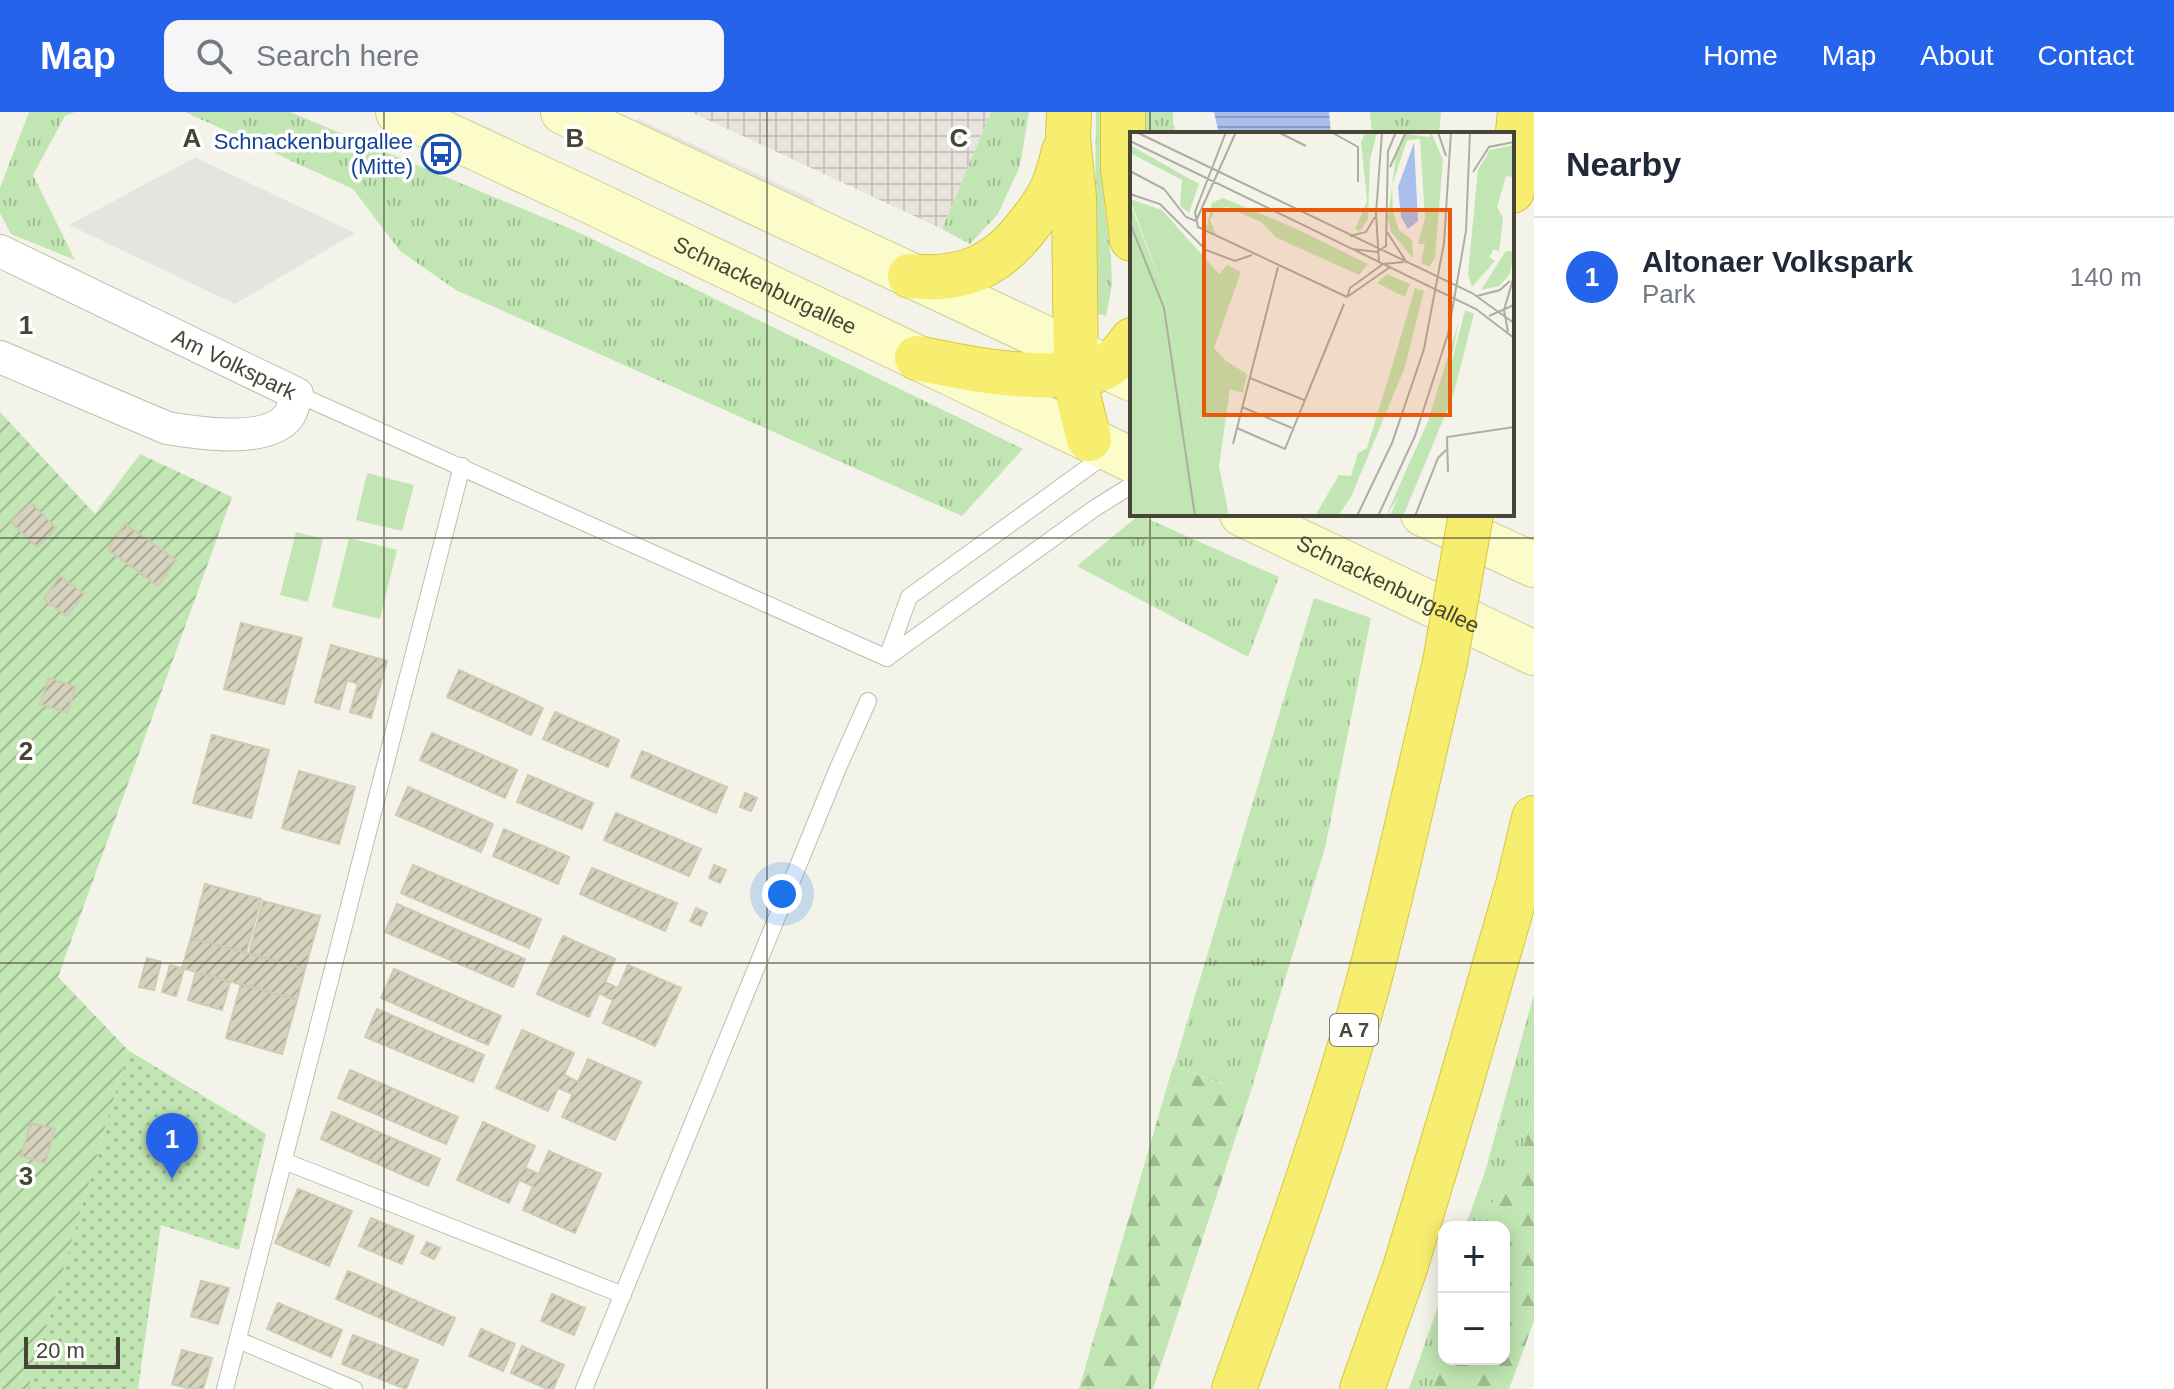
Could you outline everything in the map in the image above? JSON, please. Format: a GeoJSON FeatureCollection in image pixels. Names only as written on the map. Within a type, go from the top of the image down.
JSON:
{"type":"FeatureCollection","features":[{"type":"Feature","properties":{"kind":"highway"},"geometry":{"type":"LineString","coordinates":[[1123,112],[1123,168],[1130,219]]}},
{"type":"Feature","properties":{"kind":"highway"},"geometry":{"type":"LineString","coordinates":[[1514,171],[1520,112]]}},
{"type":"Feature","properties":{"kind":"highway"},"geometry":{"type":"LineString","coordinates":[[910,276],[955,276],[991,261],[1008,249],[1024,232],[1055,185],[1068,125]]}},
{"type":"Feature","properties":{"kind":"highway"},"geometry":{"type":"LineString","coordinates":[[1068,125],[1074,198],[1104,363],[1079,400],[1119,455]]}},
{"type":"Feature","properties":{"kind":"highway"},"geometry":{"type":"LineString","coordinates":[[917,358],[988,373],[1018,375],[1104,363]]}},
{"type":"Feature","properties":{"kind":"highway","name":"A 7"},"geometry":{"type":"LineString","coordinates":[[1234,1389],[1322,1137],[1369,980],[1445,662],[1471,516]]}},
{"type":"Feature","properties":{"kind":"highway"},"geometry":{"type":"LineString","coordinates":[[1362,1389],[1405,1268],[1457,1096],[1518,885],[1534,818]]}},
{"type":"Feature","properties":{"kind":"main road","name":"Schnackenburgallee"},"geometry":{"type":"LineString","coordinates":[[398,112],[1119,455]]}},
{"type":"Feature","properties":{"kind":"main road"},"geometry":{"type":"LineString","coordinates":[[563,112],[910,276],[1104,363]]}},
{"type":"Feature","properties":{"kind":"main road","name":"Schnackenburgallee"},"geometry":{"type":"LineString","coordinates":[[1246,516],[1534,653]]}},
{"type":"Feature","properties":{"kind":"main road"},"geometry":{"type":"LineString","coordinates":[[1427,516],[1534,565]]}},
{"type":"Feature","properties":{"kind":"street","name":"Am Volkspark"},"geometry":{"type":"LineString","coordinates":[[0,251],[297,394],[288,417],[273,428],[238,436],[191,432],[167,428],[0,357]]}},
{"type":"Feature","properties":{"kind":"lane"},"geometry":{"type":"LineString","coordinates":[[297,394],[887,658]]}},
{"type":"Feature","properties":{"kind":"lane"},"geometry":{"type":"LineString","coordinates":[[887,658],[909,597],[1119,455]]}},
{"type":"Feature","properties":{"kind":"lane"},"geometry":{"type":"LineString","coordinates":[[887,658],[1095,508],[1119,455]]}},
{"type":"Feature","properties":{"kind":"lane"},"geometry":{"type":"LineString","coordinates":[[225,1389],[462,466]]}},
{"type":"Feature","properties":{"kind":"lane"},"geometry":{"type":"LineString","coordinates":[[584,1389],[868,701]]}},
{"type":"Feature","properties":{"kind":"lane"},"geometry":{"type":"LineString","coordinates":[[284,1161],[623,1295]]}},
{"type":"Feature","properties":{"kind":"lane"},"geometry":{"type":"LineString","coordinates":[[238,1340],[354,1389]]}},
{"type":"Feature","properties":{"kind":"shaded area"},"geometry":{"type":"Polygon","coordinates":[[[691,112],[991,112],[942,229],[691,112]]]}},
{"type":"Feature","properties":{"kind":"shaded area"},"geometry":{"type":"Polygon","coordinates":[[[638,119],[814,200],[814,213],[629,126],[638,119]]]}},
{"type":"Feature","properties":{"kind":"shaded area"},"geometry":{"type":"Polygon","coordinates":[[[194,158],[355,233],[235,304],[69,225],[194,158]]]}},
{"type":"Feature","properties":{"kind":"green space"},"geometry":{"type":"Polygon","coordinates":[[[29,112],[75,112],[65,116],[33,175],[75,260],[11,234],[0,213],[0,188],[29,112]]]}},
{"type":"Feature","properties":{"kind":"green space"},"geometry":{"type":"Polygon","coordinates":[[[185,112],[290,112],[578,232],[1023,449],[962,516],[456,290],[400,251],[353,189],[185,112]]]}},
{"type":"Feature","properties":{"kind":"green space"},"geometry":{"type":"Polygon","coordinates":[[[991,112],[1029,112],[1020,166],[998,214],[970,244],[942,229],[991,112]]]}},
{"type":"Feature","properties":{"kind":"green space"},"geometry":{"type":"Polygon","coordinates":[[[1096,112],[1102,112],[1101,156],[1111,258],[1112,285],[1106,316],[1094,313],[1096,112]]]}},
{"type":"Feature","properties":{"kind":"green space"},"geometry":{"type":"Polygon","coordinates":[[[1142,112],[1173,112],[1176,132],[1142,132],[1142,112]]]}},
{"type":"Feature","properties":{"kind":"green space"},"geometry":{"type":"Polygon","coordinates":[[[1370,112],[1441,112],[1439,132],[1372,132],[1370,112]]]}},
{"type":"Feature","properties":{"kind":"green space"},"geometry":{"type":"Polygon","coordinates":[[[0,412],[95,514],[140,454],[232,497],[58,977],[128,1050],[28,1389],[0,1389],[0,412]]]}},
{"type":"Feature","properties":{"kind":"green space"},"geometry":{"type":"Polygon","coordinates":[[[367,473],[414,485],[402,531],[356,520],[367,473]]]}},
{"type":"Feature","properties":{"kind":"green space"},"geometry":{"type":"Polygon","coordinates":[[[1141,516],[1279,577],[1248,657],[1077,566],[1141,516]]]}},
{"type":"Feature","properties":{"kind":"green space"},"geometry":{"type":"Polygon","coordinates":[[[296,532],[323,539],[308,602],[280,595],[296,532]]]}},
{"type":"Feature","properties":{"kind":"green space"},"geometry":{"type":"Polygon","coordinates":[[[349,538],[397,550],[380,619],[332,607],[349,538]]]}},
{"type":"Feature","properties":{"kind":"green space"},"geometry":{"type":"Polygon","coordinates":[[[1314,598],[1371,618],[1325,848],[1250,1094],[1174,1066],[1314,598]]]}},
{"type":"Feature","properties":{"kind":"green space"},"geometry":{"type":"Polygon","coordinates":[[[1534,994],[1534,1110],[1514,1179],[1492,1203],[1486,1221],[1467,1221],[1485,1172],[1534,994]]]}},
{"type":"Feature","properties":{"kind":"green space"},"geometry":{"type":"Polygon","coordinates":[[[128,1050],[266,1134],[239,1250],[161,1225],[138,1389],[28,1389],[128,1050]]]}},
{"type":"Feature","properties":{"kind":"green space"},"geometry":{"type":"Polygon","coordinates":[[[1173,1066],[1250,1094],[1153,1389],[1079,1389],[1173,1066]]]}},
{"type":"Feature","properties":{"kind":"green space"},"geometry":{"type":"Polygon","coordinates":[[[1534,1110],[1534,1321],[1509,1389],[1433,1389],[1441,1365],[1510,1365],[1510,1221],[1486,1221],[1492,1203],[1514,1179],[1534,1110]]]}},
{"type":"Feature","properties":{"kind":"green space"},"geometry":{"type":"Polygon","coordinates":[[[1438,1306],[1438,1365],[1441,1365],[1433,1389],[1409,1389],[1438,1306]]]}},
{"type":"Feature","properties":{"kind":"water"},"geometry":{"type":"Polygon","coordinates":[[[1214,112],[1329,112],[1331,132],[1219,132],[1214,112]]]}},
{"type":"Feature","properties":{"kind":"building"},"geometry":{"type":"Polygon","coordinates":[[[31,503],[56,528],[37,547],[11,522],[31,503]]]}},
{"type":"Feature","properties":{"kind":"building"},"geometry":{"type":"Polygon","coordinates":[[[125,524],[176,560],[158,586],[108,550],[125,524]]]}},
{"type":"Feature","properties":{"kind":"building"},"geometry":{"type":"Polygon","coordinates":[[[60,576],[84,594],[67,616],[44,599],[60,576]]]}},
{"type":"Feature","properties":{"kind":"building"},"geometry":{"type":"Polygon","coordinates":[[[241,623],[302,638],[284,704],[224,689],[241,623]]]}},
{"type":"Feature","properties":{"kind":"building"},"geometry":{"type":"Polygon","coordinates":[[[331,645],[387,661],[371,718],[350,712],[358,684],[347,680],[339,709],[315,702],[331,645]]]}},
{"type":"Feature","properties":{"kind":"building"},"geometry":{"type":"Polygon","coordinates":[[[459,670],[543,708],[531,735],[447,697],[459,670]]]}},
{"type":"Feature","properties":{"kind":"building"},"geometry":{"type":"Polygon","coordinates":[[[49,678],[76,687],[67,713],[40,704],[49,678]]]}},
{"type":"Feature","properties":{"kind":"building"},"geometry":{"type":"Polygon","coordinates":[[[555,712],[619,740],[608,767],[543,739],[555,712]]]}},
{"type":"Feature","properties":{"kind":"building"},"geometry":{"type":"Polygon","coordinates":[[[432,733],[517,770],[505,798],[420,760],[432,733]]]}},
{"type":"Feature","properties":{"kind":"building"},"geometry":{"type":"Polygon","coordinates":[[[212,735],[269,750],[251,818],[193,803],[212,735]]]}},
{"type":"Feature","properties":{"kind":"building"},"geometry":{"type":"Polygon","coordinates":[[[642,751],[727,787],[716,813],[631,777],[642,751]]]}},
{"type":"Feature","properties":{"kind":"building"},"geometry":{"type":"Polygon","coordinates":[[[299,771],[355,787],[339,844],[282,828],[299,771]]]}},
{"type":"Feature","properties":{"kind":"building"},"geometry":{"type":"Polygon","coordinates":[[[528,775],[593,803],[582,829],[517,802],[528,775]]]}},
{"type":"Feature","properties":{"kind":"building"},"geometry":{"type":"Polygon","coordinates":[[[408,787],[493,824],[481,852],[396,815],[408,787]]]}},
{"type":"Feature","properties":{"kind":"building"},"geometry":{"type":"Polygon","coordinates":[[[745,793],[757,798],[751,811],[740,807],[745,793]]]}},
{"type":"Feature","properties":{"kind":"building"},"geometry":{"type":"Polygon","coordinates":[[[616,813],[701,849],[689,876],[604,840],[616,813]]]}},
{"type":"Feature","properties":{"kind":"building"},"geometry":{"type":"Polygon","coordinates":[[[504,829],[569,857],[558,884],[493,856],[504,829]]]}},
{"type":"Feature","properties":{"kind":"building"},"geometry":{"type":"Polygon","coordinates":[[[413,865],[541,919],[529,948],[401,893],[413,865]]]}},
{"type":"Feature","properties":{"kind":"building"},"geometry":{"type":"Polygon","coordinates":[[[714,865],[726,870],[720,883],[709,878],[714,865]]]}},
{"type":"Feature","properties":{"kind":"building"},"geometry":{"type":"Polygon","coordinates":[[[592,868],[677,903],[665,931],[580,894],[592,868]]]}},
{"type":"Feature","properties":{"kind":"building"},"geometry":{"type":"Polygon","coordinates":[[[205,884],[261,899],[246,953],[191,938],[205,884]]]}},
{"type":"Feature","properties":{"kind":"building"},"geometry":{"type":"Polygon","coordinates":[[[263,901],[320,916],[305,969],[249,954],[263,901]]]}},
{"type":"Feature","properties":{"kind":"building"},"geometry":{"type":"Polygon","coordinates":[[[397,904],[525,959],[513,987],[385,932],[397,904]]]}},
{"type":"Feature","properties":{"kind":"building"},"geometry":{"type":"Polygon","coordinates":[[[696,908],[707,913],[701,926],[690,921],[696,908]]]}},
{"type":"Feature","properties":{"kind":"building"},"geometry":{"type":"Polygon","coordinates":[[[563,936],[615,959],[605,982],[618,988],[628,965],[681,988],[655,1046],[603,1023],[613,1000],[599,993],[589,1017],[537,994],[563,936]]]}},
{"type":"Feature","properties":{"kind":"building"},"geometry":{"type":"Polygon","coordinates":[[[191,938],[305,969],[297,1000],[182,968],[191,938]]]}},
{"type":"Feature","properties":{"kind":"building"},"geometry":{"type":"Polygon","coordinates":[[[147,958],[161,962],[154,990],[139,987],[147,958]]]}},
{"type":"Feature","properties":{"kind":"building"},"geometry":{"type":"Polygon","coordinates":[[[170,965],[184,969],[176,996],[162,992],[170,965]]]}},
{"type":"Feature","properties":{"kind":"building"},"geometry":{"type":"Polygon","coordinates":[[[394,969],[501,1016],[488,1045],[381,998],[394,969]]]}},
{"type":"Feature","properties":{"kind":"building"},"geometry":{"type":"Polygon","coordinates":[[[196,972],[230,982],[222,1010],[188,1000],[196,972]]]}},
{"type":"Feature","properties":{"kind":"building"},"geometry":{"type":"Polygon","coordinates":[[[241,984],[297,1000],[282,1054],[226,1038],[241,984]]]}},
{"type":"Feature","properties":{"kind":"building"},"geometry":{"type":"Polygon","coordinates":[[[377,1009],[484,1055],[473,1082],[365,1037],[377,1009]]]}},
{"type":"Feature","properties":{"kind":"building"},"geometry":{"type":"Polygon","coordinates":[[[522,1030],[574,1053],[564,1075],[578,1082],[588,1059],[641,1082],[615,1140],[562,1117],[573,1094],[558,1088],[548,1111],[496,1088],[522,1030]]]}},
{"type":"Feature","properties":{"kind":"building"},"geometry":{"type":"Polygon","coordinates":[[[350,1070],[458,1117],[446,1144],[338,1098],[350,1070]]]}},
{"type":"Feature","properties":{"kind":"building"},"geometry":{"type":"Polygon","coordinates":[[[332,1112],[440,1159],[428,1186],[321,1139],[332,1112]]]}},
{"type":"Feature","properties":{"kind":"building"},"geometry":{"type":"Polygon","coordinates":[[[483,1122],[535,1146],[525,1168],[539,1174],[549,1151],[601,1174],[575,1233],[523,1210],[533,1186],[519,1180],[509,1203],[457,1180],[483,1122]]]}},
{"type":"Feature","properties":{"kind":"building"},"geometry":{"type":"Polygon","coordinates":[[[31,1123],[55,1129],[45,1163],[21,1156],[31,1123]]]}},
{"type":"Feature","properties":{"kind":"building"},"geometry":{"type":"Polygon","coordinates":[[[298,1189],[352,1211],[329,1266],[275,1243],[298,1189]]]}},
{"type":"Feature","properties":{"kind":"building"},"geometry":{"type":"Polygon","coordinates":[[[371,1218],[414,1236],[402,1264],[359,1246],[371,1218]]]}},
{"type":"Feature","properties":{"kind":"building"},"geometry":{"type":"Polygon","coordinates":[[[427,1242],[440,1248],[434,1259],[421,1253],[427,1242]]]}},
{"type":"Feature","properties":{"kind":"building"},"geometry":{"type":"Polygon","coordinates":[[[348,1271],[455,1318],[443,1345],[336,1299],[348,1271]]]}},
{"type":"Feature","properties":{"kind":"building"},"geometry":{"type":"Polygon","coordinates":[[[201,1281],[229,1288],[218,1324],[191,1316],[201,1281]]]}},
{"type":"Feature","properties":{"kind":"building"},"geometry":{"type":"Polygon","coordinates":[[[552,1294],[585,1308],[574,1335],[541,1321],[552,1294]]]}},
{"type":"Feature","properties":{"kind":"building"},"geometry":{"type":"Polygon","coordinates":[[[278,1303],[342,1330],[331,1357],[267,1329],[278,1303]]]}},
{"type":"Feature","properties":{"kind":"building"},"geometry":{"type":"Polygon","coordinates":[[[481,1329],[515,1344],[503,1371],[469,1356],[481,1329]]]}},
{"type":"Feature","properties":{"kind":"building"},"geometry":{"type":"Polygon","coordinates":[[[353,1335],[418,1360],[406,1389],[342,1364],[353,1335]]]}},
{"type":"Feature","properties":{"kind":"building"},"geometry":{"type":"Polygon","coordinates":[[[522,1346],[564,1365],[553,1389],[511,1373],[522,1346]]]}},
{"type":"Feature","properties":{"kind":"building"},"geometry":{"type":"Polygon","coordinates":[[[182,1350],[212,1358],[203,1389],[172,1384],[182,1350]]]}},
{"type":"Feature","properties":{"kind":"place","name":"Schnackenburgallee (Mitte)"},"geometry":{"type":"Point","coordinates":[441,154]}},
{"type":"Feature","properties":{"kind":"place","name":"Altonaer Volkspark"},"geometry":{"type":"Point","coordinates":[172,1179]}}]}
